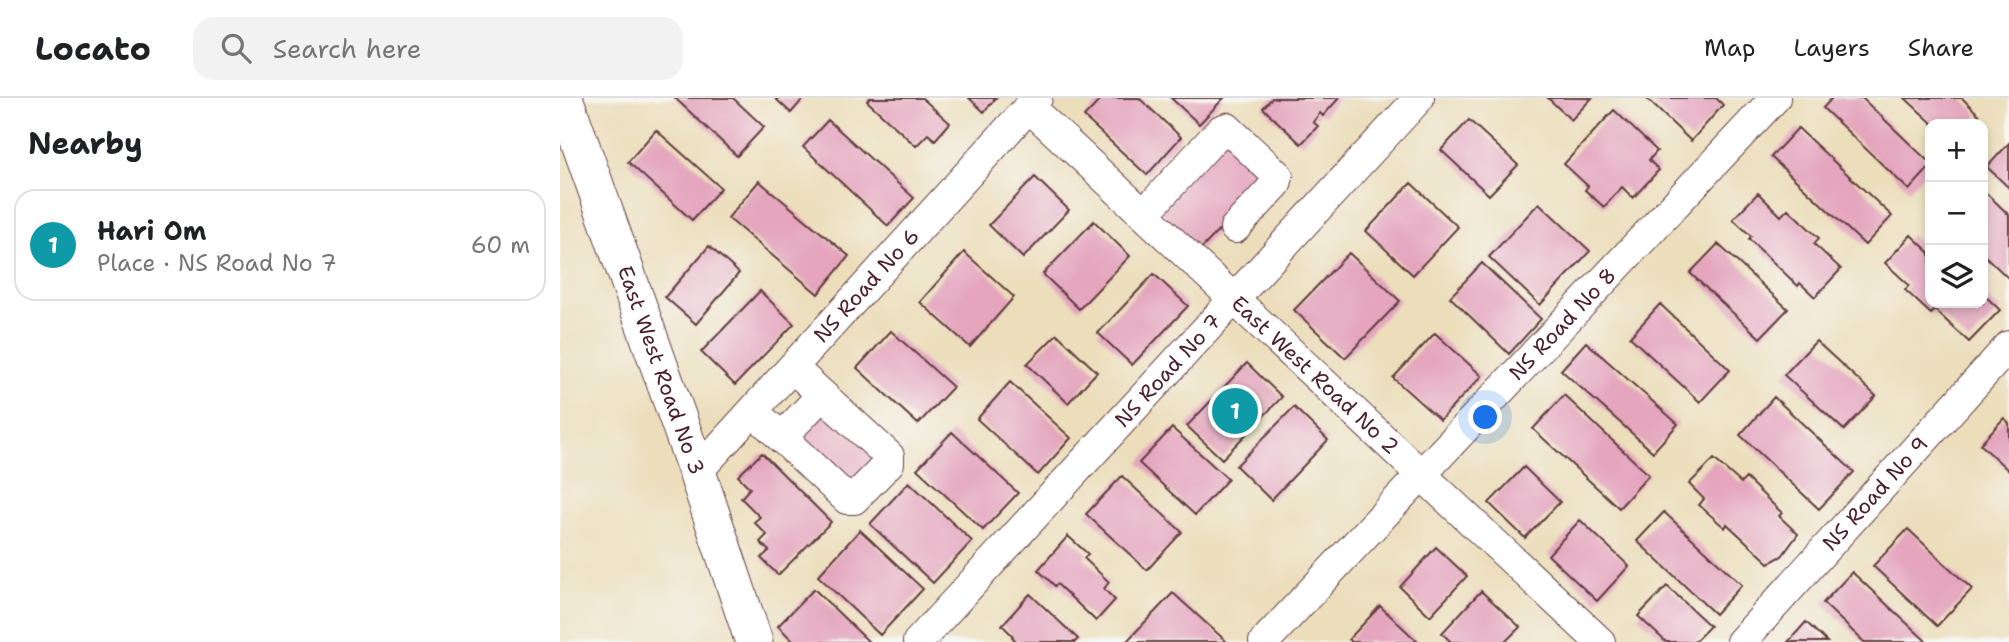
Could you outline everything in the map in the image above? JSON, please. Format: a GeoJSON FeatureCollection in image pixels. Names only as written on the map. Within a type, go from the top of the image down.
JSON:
{"type":"FeatureCollection","features":[{"type":"Feature","properties":{"kind":"street","name":"NS Road No 7"},"geometry":{"type":"LineString","coordinates":[[918,642],[1419,98]]}},
{"type":"Feature","properties":{"kind":"street","name":"NS Road No 8"},"geometry":{"type":"LineString","coordinates":[[1264,642],[1775,98]]}},
{"type":"Feature","properties":{"kind":"street","name":"East West Road No 2"},"geometry":{"type":"LineString","coordinates":[[1033,102],[1144,214],[1600,642]]}},
{"type":"Feature","properties":{"kind":"street","name":"NS Road No 6"},"geometry":{"type":"LineString","coordinates":[[697,472],[1033,102]]}},
{"type":"Feature","properties":{"kind":"street","name":"East West Road No 3"},"geometry":{"type":"LineString","coordinates":[[572,111],[754,642]]}},
{"type":"Feature","properties":{"kind":"street"},"geometry":{"type":"LineString","coordinates":[[1144,214],[1224,128],[1230,130],[1278,176],[1276,184],[1240,222],[1279,249]]}},
{"type":"Feature","properties":{"kind":"street","name":"NS Road No 9"},"geometry":{"type":"LineString","coordinates":[[1741,642],[2009,345]]}},
{"type":"Feature","properties":{"kind":"street"},"geometry":{"type":"LineString","coordinates":[[752,411],[851,501],[889,463],[889,456],[793,368]]}},
{"type":"Feature","properties":{"kind":"street"},"geometry":{"type":"LineString","coordinates":[[781,438],[822,395]]}},
{"type":"Feature","properties":{"kind":"building"},"geometry":{"type":"Polygon","coordinates":[[[675,98],[733,98],[764,127],[737,156],[675,98]]]}},
{"type":"Feature","properties":{"kind":"building"},"geometry":{"type":"Polygon","coordinates":[[[775,98],[804,98],[791,113],[775,98]]]}},
{"type":"Feature","properties":{"kind":"building"},"geometry":{"type":"Polygon","coordinates":[[[870,98],[922,98],[950,123],[935,140],[928,134],[916,146],[867,101],[870,98]]]}},
{"type":"Feature","properties":{"kind":"building"},"geometry":{"type":"Polygon","coordinates":[[[969,98],[996,98],[984,112],[969,98]]]}},
{"type":"Feature","properties":{"kind":"building"},"geometry":{"type":"Polygon","coordinates":[[[1102,98],[1139,98],[1181,137],[1147,175],[1084,117],[1102,98]]]}},
{"type":"Feature","properties":{"kind":"building"},"geometry":{"type":"Polygon","coordinates":[[[1171,98],[1224,98],[1199,124],[1171,98]]]}},
{"type":"Feature","properties":{"kind":"building"},"geometry":{"type":"Polygon","coordinates":[[[1272,98],[1339,98],[1323,116],[1320,113],[1313,122],[1318,126],[1301,144],[1263,108],[1272,98]]]}},
{"type":"Feature","properties":{"kind":"building"},"geometry":{"type":"Polygon","coordinates":[[[1548,98],[1592,98],[1571,120],[1548,98]]]}},
{"type":"Feature","properties":{"kind":"building"},"geometry":{"type":"Polygon","coordinates":[[[1646,98],[1716,98],[1723,105],[1691,141],[1646,98]]]}},
{"type":"Feature","properties":{"kind":"building"},"geometry":{"type":"Polygon","coordinates":[[[1832,98],[1862,98],[1925,158],[1925,172],[1909,190],[1823,108],[1832,98]]]}},
{"type":"Feature","properties":{"kind":"building"},"geometry":{"type":"Polygon","coordinates":[[[1905,98],[1962,98],[1979,115],[1975,119],[1928,119],[1905,98]]]}},
{"type":"Feature","properties":{"kind":"building"},"geometry":{"type":"Polygon","coordinates":[[[1614,110],[1657,151],[1649,160],[1659,170],[1633,198],[1622,187],[1604,207],[1585,190],[1588,186],[1564,164],[1614,110]]]}},
{"type":"Feature","properties":{"kind":"building"},"geometry":{"type":"Polygon","coordinates":[[[828,120],[914,198],[888,226],[803,147],[828,120]]]}},
{"type":"Feature","properties":{"kind":"building"},"geometry":{"type":"Polygon","coordinates":[[[1469,120],[1518,165],[1489,195],[1441,150],[1469,120]]]}},
{"type":"Feature","properties":{"kind":"building"},"geometry":{"type":"Polygon","coordinates":[[[1798,128],[1892,216],[1865,245],[1771,157],[1798,128]]]}},
{"type":"Feature","properties":{"kind":"building"},"geometry":{"type":"Polygon","coordinates":[[[656,130],[721,188],[692,220],[628,162],[656,130]]]}},
{"type":"Feature","properties":{"kind":"building"},"geometry":{"type":"Polygon","coordinates":[[[1225,136],[1269,178],[1201,249],[1156,207],[1225,136]]]}},
{"type":"Feature","properties":{"kind":"building"},"geometry":{"type":"Polygon","coordinates":[[[2009,143],[2009,188],[1988,166],[2009,143]]]}},
{"type":"Feature","properties":{"kind":"building"},"geometry":{"type":"Polygon","coordinates":[[[1035,177],[1069,210],[1023,258],[989,225],[1035,177]]]}},
{"type":"Feature","properties":{"kind":"building"},"geometry":{"type":"Polygon","coordinates":[[[759,181],[849,256],[818,294],[728,218],[759,181]]]}},
{"type":"Feature","properties":{"kind":"building"},"geometry":{"type":"Polygon","coordinates":[[[1411,183],[1458,227],[1413,275],[1366,231],[1411,183]]]}},
{"type":"Feature","properties":{"kind":"building"},"geometry":{"type":"Polygon","coordinates":[[[1758,193],[1781,216],[1788,209],[1819,238],[1814,244],[1841,269],[1815,297],[1800,283],[1798,286],[1749,239],[1751,236],[1733,219],[1758,193]]]}},
{"type":"Feature","properties":{"kind":"building"},"geometry":{"type":"Polygon","coordinates":[[[1988,195],[2009,215],[2009,279],[1988,259],[1988,195]]]}},
{"type":"Feature","properties":{"kind":"building"},"geometry":{"type":"Polygon","coordinates":[[[1539,203],[1590,251],[1540,305],[1489,257],[1539,203]]]}},
{"type":"Feature","properties":{"kind":"building"},"geometry":{"type":"Polygon","coordinates":[[[1094,221],[1130,256],[1079,309],[1043,274],[1094,221]]]}},
{"type":"Feature","properties":{"kind":"building"},"geometry":{"type":"Polygon","coordinates":[[[1911,235],[1925,248],[1925,308],[1988,308],[1988,299],[2000,310],[1969,342],[1935,310],[1931,314],[1905,290],[1909,285],[1885,263],[1911,235]]]}},
{"type":"Feature","properties":{"kind":"building"},"geometry":{"type":"Polygon","coordinates":[[[1718,244],[1788,309],[1760,338],[1690,273],[1718,244]]]}},
{"type":"Feature","properties":{"kind":"building"},"geometry":{"type":"Polygon","coordinates":[[[709,246],[739,273],[696,324],[665,297],[709,246]]]}},
{"type":"Feature","properties":{"kind":"building"},"geometry":{"type":"Polygon","coordinates":[[[964,252],[1014,297],[970,347],[920,302],[964,252]]]}},
{"type":"Feature","properties":{"kind":"building"},"geometry":{"type":"Polygon","coordinates":[[[1349,253],[1400,301],[1345,358],[1294,310],[1349,253]]]}},
{"type":"Feature","properties":{"kind":"building"},"geometry":{"type":"Polygon","coordinates":[[[1482,263],[1541,319],[1509,354],[1450,297],[1482,263]]]}},
{"type":"Feature","properties":{"kind":"building"},"geometry":{"type":"Polygon","coordinates":[[[1154,274],[1188,306],[1132,365],[1098,333],[1154,274]]]}},
{"type":"Feature","properties":{"kind":"building"},"geometry":{"type":"Polygon","coordinates":[[[760,291],[794,324],[735,385],[701,352],[760,291]]]}},
{"type":"Feature","properties":{"kind":"building"},"geometry":{"type":"Polygon","coordinates":[[[1660,304],[1730,370],[1700,402],[1630,337],[1660,304]]]}},
{"type":"Feature","properties":{"kind":"building"},"geometry":{"type":"Polygon","coordinates":[[[891,331],[953,387],[918,424],[857,368],[891,331]]]}},
{"type":"Feature","properties":{"kind":"building"},"geometry":{"type":"Polygon","coordinates":[[[1435,333],[1482,376],[1440,420],[1393,378],[1435,333]]]}},
{"type":"Feature","properties":{"kind":"building"},"geometry":{"type":"Polygon","coordinates":[[[1057,334],[1097,372],[1068,403],[1027,364],[1057,334]]]}},
{"type":"Feature","properties":{"kind":"building"},"geometry":{"type":"Polygon","coordinates":[[[1816,341],[1876,396],[1844,430],[1784,375],[1816,341]]]}},
{"type":"Feature","properties":{"kind":"building"},"geometry":{"type":"Polygon","coordinates":[[[1586,342],[1678,424],[1653,452],[1561,370],[1586,342]]]}},
{"type":"Feature","properties":{"kind":"building"},"geometry":{"type":"Polygon","coordinates":[[[1247,363],[1282,397],[1222,459],[1187,426],[1247,363]]]}},
{"type":"Feature","properties":{"kind":"building"},"geometry":{"type":"Polygon","coordinates":[[[1010,382],[1071,438],[1038,475],[977,419],[1010,382]]]}},
{"type":"Feature","properties":{"kind":"building"},"geometry":{"type":"Polygon","coordinates":[[[1564,395],[1649,475],[1619,508],[1533,429],[1564,395]]]}},
{"type":"Feature","properties":{"kind":"building"},"geometry":{"type":"Polygon","coordinates":[[[1774,397],[1854,472],[1819,509],[1740,435],[1774,397]]]}},
{"type":"Feature","properties":{"kind":"building"},"geometry":{"type":"Polygon","coordinates":[[[826,402],[886,457],[851,493],[791,438],[826,402]]]}},
{"type":"Feature","properties":{"kind":"building"},"geometry":{"type":"Polygon","coordinates":[[[1294,407],[1328,440],[1271,500],[1236,466],[1294,407]]]}},
{"type":"Feature","properties":{"kind":"building"},"geometry":{"type":"Polygon","coordinates":[[[2004,418],[2009,423],[2009,471],[1980,444],[2004,418]]]}},
{"type":"Feature","properties":{"kind":"building"},"geometry":{"type":"Polygon","coordinates":[[[1172,428],[1228,479],[1195,515],[1139,463],[1172,428]]]}},
{"type":"Feature","properties":{"kind":"building"},"geometry":{"type":"Polygon","coordinates":[[[952,432],[1018,493],[983,530],[917,469],[952,432]]]}},
{"type":"Feature","properties":{"kind":"building"},"geometry":{"type":"Polygon","coordinates":[[[762,453],[831,522],[778,575],[761,558],[769,551],[760,542],[767,535],[754,522],[760,517],[741,498],[750,488],[738,476],[762,453]]]}},
{"type":"Feature","properties":{"kind":"building"},"geometry":{"type":"Polygon","coordinates":[[[1714,459],[1741,483],[1746,478],[1782,513],[1779,516],[1798,534],[1782,556],[1769,563],[1727,524],[1725,528],[1699,505],[1704,499],[1689,484],[1714,459]]]}},
{"type":"Feature","properties":{"kind":"building"},"geometry":{"type":"Polygon","coordinates":[[[1524,467],[1560,502],[1525,538],[1489,503],[1524,467]]]}},
{"type":"Feature","properties":{"kind":"building"},"geometry":{"type":"Polygon","coordinates":[[[1122,476],[1182,532],[1147,570],[1086,514],[1122,476]]]}},
{"type":"Feature","properties":{"kind":"building"},"geometry":{"type":"Polygon","coordinates":[[[909,482],[972,541],[933,583],[870,524],[909,482]]]}},
{"type":"Feature","properties":{"kind":"building"},"geometry":{"type":"Polygon","coordinates":[[[1664,512],[1742,585],[1715,614],[1637,541],[1664,512]]]}},
{"type":"Feature","properties":{"kind":"building"},"geometry":{"type":"Polygon","coordinates":[[[1580,520],[1629,566],[1597,601],[1548,555],[1580,520]]]}},
{"type":"Feature","properties":{"kind":"building"},"geometry":{"type":"Polygon","coordinates":[[[1908,529],[1972,589],[1937,626],[1873,566],[1908,529]]]}},
{"type":"Feature","properties":{"kind":"building"},"geometry":{"type":"Polygon","coordinates":[[[860,530],[923,589],[880,635],[818,576],[860,530]]]}},
{"type":"Feature","properties":{"kind":"building"},"geometry":{"type":"Polygon","coordinates":[[[1068,536],[1088,554],[1084,558],[1109,582],[1104,589],[1115,600],[1096,621],[1038,570],[1068,536]]]}},
{"type":"Feature","properties":{"kind":"building"},"geometry":{"type":"Polygon","coordinates":[[[1436,547],[1467,576],[1430,616],[1400,587],[1436,547]]]}},
{"type":"Feature","properties":{"kind":"building"},"geometry":{"type":"Polygon","coordinates":[[[1852,572],[1927,642],[1864,642],[1823,603],[1852,572]]]}},
{"type":"Feature","properties":{"kind":"building"},"geometry":{"type":"Polygon","coordinates":[[[1667,586],[1710,626],[1694,642],[1666,642],[1638,616],[1667,586]]]}},
{"type":"Feature","properties":{"kind":"building"},"geometry":{"type":"Polygon","coordinates":[[[814,589],[869,642],[794,642],[778,626],[814,589]]]}},
{"type":"Feature","properties":{"kind":"building"},"geometry":{"type":"Polygon","coordinates":[[[1481,591],[1520,627],[1505,642],[1451,642],[1442,633],[1481,591]]]}},
{"type":"Feature","properties":{"kind":"building"},"geometry":{"type":"Polygon","coordinates":[[[1173,593],[1227,642],[1126,642],[1173,593]]]}},
{"type":"Feature","properties":{"kind":"building"},"geometry":{"type":"Polygon","coordinates":[[[1030,594],[1078,639],[1075,642],[1017,642],[1012,637],[1002,625],[1030,594]]]}},
{"type":"Feature","properties":{"kind":"building"},"geometry":{"type":"Polygon","coordinates":[[[1380,606],[1418,642],[1352,642],[1349,639],[1380,606]]]}},
{"type":"Feature","properties":{"kind":"building"},"geometry":{"type":"Polygon","coordinates":[[[1806,622],[1827,642],[1788,642],[1806,622]]]}},
{"type":"Feature","properties":{"kind":"place","name":"Hari Om"},"geometry":{"type":"Point","coordinates":[1235,411]}}]}
